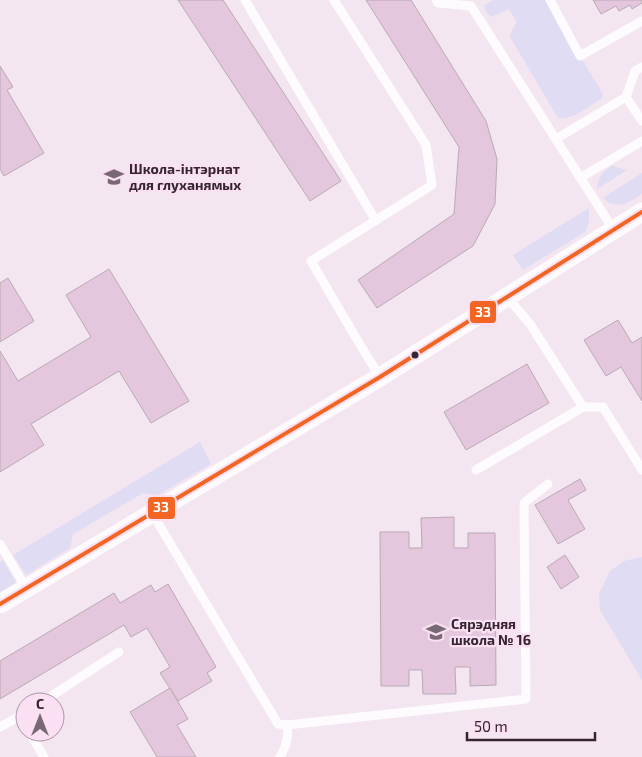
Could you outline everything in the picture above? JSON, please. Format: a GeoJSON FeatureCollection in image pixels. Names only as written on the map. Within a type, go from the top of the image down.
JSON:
{"type":"FeatureCollection","features":[{"type":"Feature","properties":{"kind":"street"},"geometry":{"type":"LineString","coordinates":[[0,604],[380,377],[642,212]]}},
{"type":"Feature","properties":{"kind":"lane"},"geometry":{"type":"LineString","coordinates":[[245,0],[376,221]]}},
{"type":"Feature","properties":{"kind":"lane"},"geometry":{"type":"LineString","coordinates":[[334,0],[426,145],[432,185],[311,261],[380,377]]}},
{"type":"Feature","properties":{"kind":"lane"},"geometry":{"type":"LineString","coordinates":[[436,0],[438,3],[471,6],[613,229]]}},
{"type":"Feature","properties":{"kind":"lane"},"geometry":{"type":"LineString","coordinates":[[550,0],[580,56],[642,21]]}},
{"type":"Feature","properties":{"kind":"lane"},"geometry":{"type":"LineString","coordinates":[[556,139],[626,96],[635,71],[642,67]]}},
{"type":"Feature","properties":{"kind":"lane"},"geometry":{"type":"LineString","coordinates":[[626,96],[642,121]]}},
{"type":"Feature","properties":{"kind":"lane"},"geometry":{"type":"LineString","coordinates":[[580,178],[642,141]]}},
{"type":"Feature","properties":{"kind":"lane"},"geometry":{"type":"LineString","coordinates":[[507,297],[530,324],[583,407]]}},
{"type":"Feature","properties":{"kind":"lane"},"geometry":{"type":"LineString","coordinates":[[476,470],[583,407],[603,407],[642,470]]}},
{"type":"Feature","properties":{"kind":"lane"},"geometry":{"type":"LineString","coordinates":[[152,513],[278,724],[286,725],[526,699],[524,503],[548,484]]}},
{"type":"Feature","properties":{"kind":"lane"},"geometry":{"type":"LineString","coordinates":[[0,544],[26,588]]}},
{"type":"Feature","properties":{"kind":"lane"},"geometry":{"type":"LineString","coordinates":[[58,692],[120,652]]}},
{"type":"Feature","properties":{"kind":"lane"},"geometry":{"type":"LineString","coordinates":[[0,727],[15,719]]}},
{"type":"Feature","properties":{"kind":"lane"},"geometry":{"type":"LineString","coordinates":[[280,757],[286,744],[288,733],[286,725]]}},
{"type":"Feature","properties":{"kind":"lane"},"geometry":{"type":"LineString","coordinates":[[34,742],[44,757]]}},
{"type":"Feature","properties":{"kind":"shaded area"},"geometry":{"type":"Polygon","coordinates":[[[493,0],[546,0],[603,94],[602,98],[575,115],[558,118],[510,37],[517,22],[509,9],[490,17],[485,10],[484,5],[493,0]]]}},
{"type":"Feature","properties":{"kind":"shaded area"},"geometry":{"type":"Polygon","coordinates":[[[612,166],[627,170],[597,189],[601,175],[612,166]]]}},
{"type":"Feature","properties":{"kind":"shaded area"},"geometry":{"type":"Polygon","coordinates":[[[642,173],[642,194],[627,203],[618,205],[608,202],[603,198],[642,173]]]}},
{"type":"Feature","properties":{"kind":"shaded area"},"geometry":{"type":"Polygon","coordinates":[[[589,208],[589,223],[585,232],[523,270],[513,255],[589,208]]]}},
{"type":"Feature","properties":{"kind":"shaded area"},"geometry":{"type":"Polygon","coordinates":[[[200,442],[211,464],[158,495],[143,493],[73,534],[70,548],[26,575],[13,555],[200,442]]]}},
{"type":"Feature","properties":{"kind":"shaded area"},"geometry":{"type":"Polygon","coordinates":[[[642,557],[642,680],[600,610],[599,594],[610,571],[624,561],[642,557]]]}},
{"type":"Feature","properties":{"kind":"shaded area"},"geometry":{"type":"Polygon","coordinates":[[[3,560],[16,582],[0,592],[0,562],[3,560]]]}},
{"type":"Feature","properties":{"kind":"building"},"geometry":{"type":"Polygon","coordinates":[[[178,0],[223,0],[341,181],[310,201],[178,0]]]}},
{"type":"Feature","properties":{"kind":"building"},"geometry":{"type":"Polygon","coordinates":[[[366,0],[411,0],[486,121],[497,159],[495,204],[473,246],[377,308],[358,280],[454,214],[459,147],[366,0]]]}},
{"type":"Feature","properties":{"kind":"building"},"geometry":{"type":"Polygon","coordinates":[[[593,0],[642,0],[642,3],[632,9],[630,5],[619,11],[616,6],[601,14],[593,0]]]}},
{"type":"Feature","properties":{"kind":"building"},"geometry":{"type":"Polygon","coordinates":[[[0,66],[13,87],[7,90],[44,153],[4,176],[0,169],[0,66]]]}},
{"type":"Feature","properties":{"kind":"building"},"geometry":{"type":"Polygon","coordinates":[[[109,269],[189,401],[151,423],[119,371],[31,424],[44,445],[0,472],[0,351],[18,381],[91,337],[66,295],[109,269]]]}},
{"type":"Feature","properties":{"kind":"building"},"geometry":{"type":"Polygon","coordinates":[[[8,278],[34,321],[0,342],[0,283],[8,278]]]}},
{"type":"Feature","properties":{"kind":"building"},"geometry":{"type":"Polygon","coordinates":[[[618,320],[632,343],[642,337],[642,401],[621,367],[606,376],[584,340],[618,320]]]}},
{"type":"Feature","properties":{"kind":"building"},"geometry":{"type":"Polygon","coordinates":[[[527,364],[549,403],[466,450],[444,412],[527,364]]]}},
{"type":"Feature","properties":{"kind":"building"},"geometry":{"type":"Polygon","coordinates":[[[580,479],[586,490],[568,500],[585,529],[558,544],[535,505],[580,479]]]}},
{"type":"Feature","properties":{"kind":"building"},"geometry":{"type":"Polygon","coordinates":[[[454,517],[454,548],[468,548],[468,533],[495,533],[496,685],[470,686],[470,667],[455,667],[456,694],[423,694],[422,670],[409,670],[409,686],[381,686],[380,532],[409,532],[409,548],[422,548],[421,518],[454,517]]]}},
{"type":"Feature","properties":{"kind":"building"},"geometry":{"type":"Polygon","coordinates":[[[565,555],[579,577],[561,589],[547,567],[565,555]]]}},
{"type":"Feature","properties":{"kind":"building"},"geometry":{"type":"Polygon","coordinates":[[[168,584],[216,667],[207,673],[212,681],[178,701],[160,673],[170,667],[147,628],[131,637],[124,625],[0,699],[0,661],[114,593],[120,603],[151,585],[155,592],[168,584]]]}},
{"type":"Feature","properties":{"kind":"building"},"geometry":{"type":"Polygon","coordinates":[[[170,688],[188,719],[177,725],[196,757],[157,757],[130,712],[170,688]]]}},
{"type":"Feature","properties":{"kind":"transit line","name":"33"},"geometry":{"type":"LineString","coordinates":[[0,604],[380,377],[642,212]]}},
{"type":"Feature","properties":{"kind":"place","name":"Школа-інтэрнат для глуханямых"},"geometry":{"type":"Point","coordinates":[114,177]}},
{"type":"Feature","properties":{"kind":"place","name":"Сярэдняя школа № 16"},"geometry":{"type":"Point","coordinates":[436,632]}}]}
